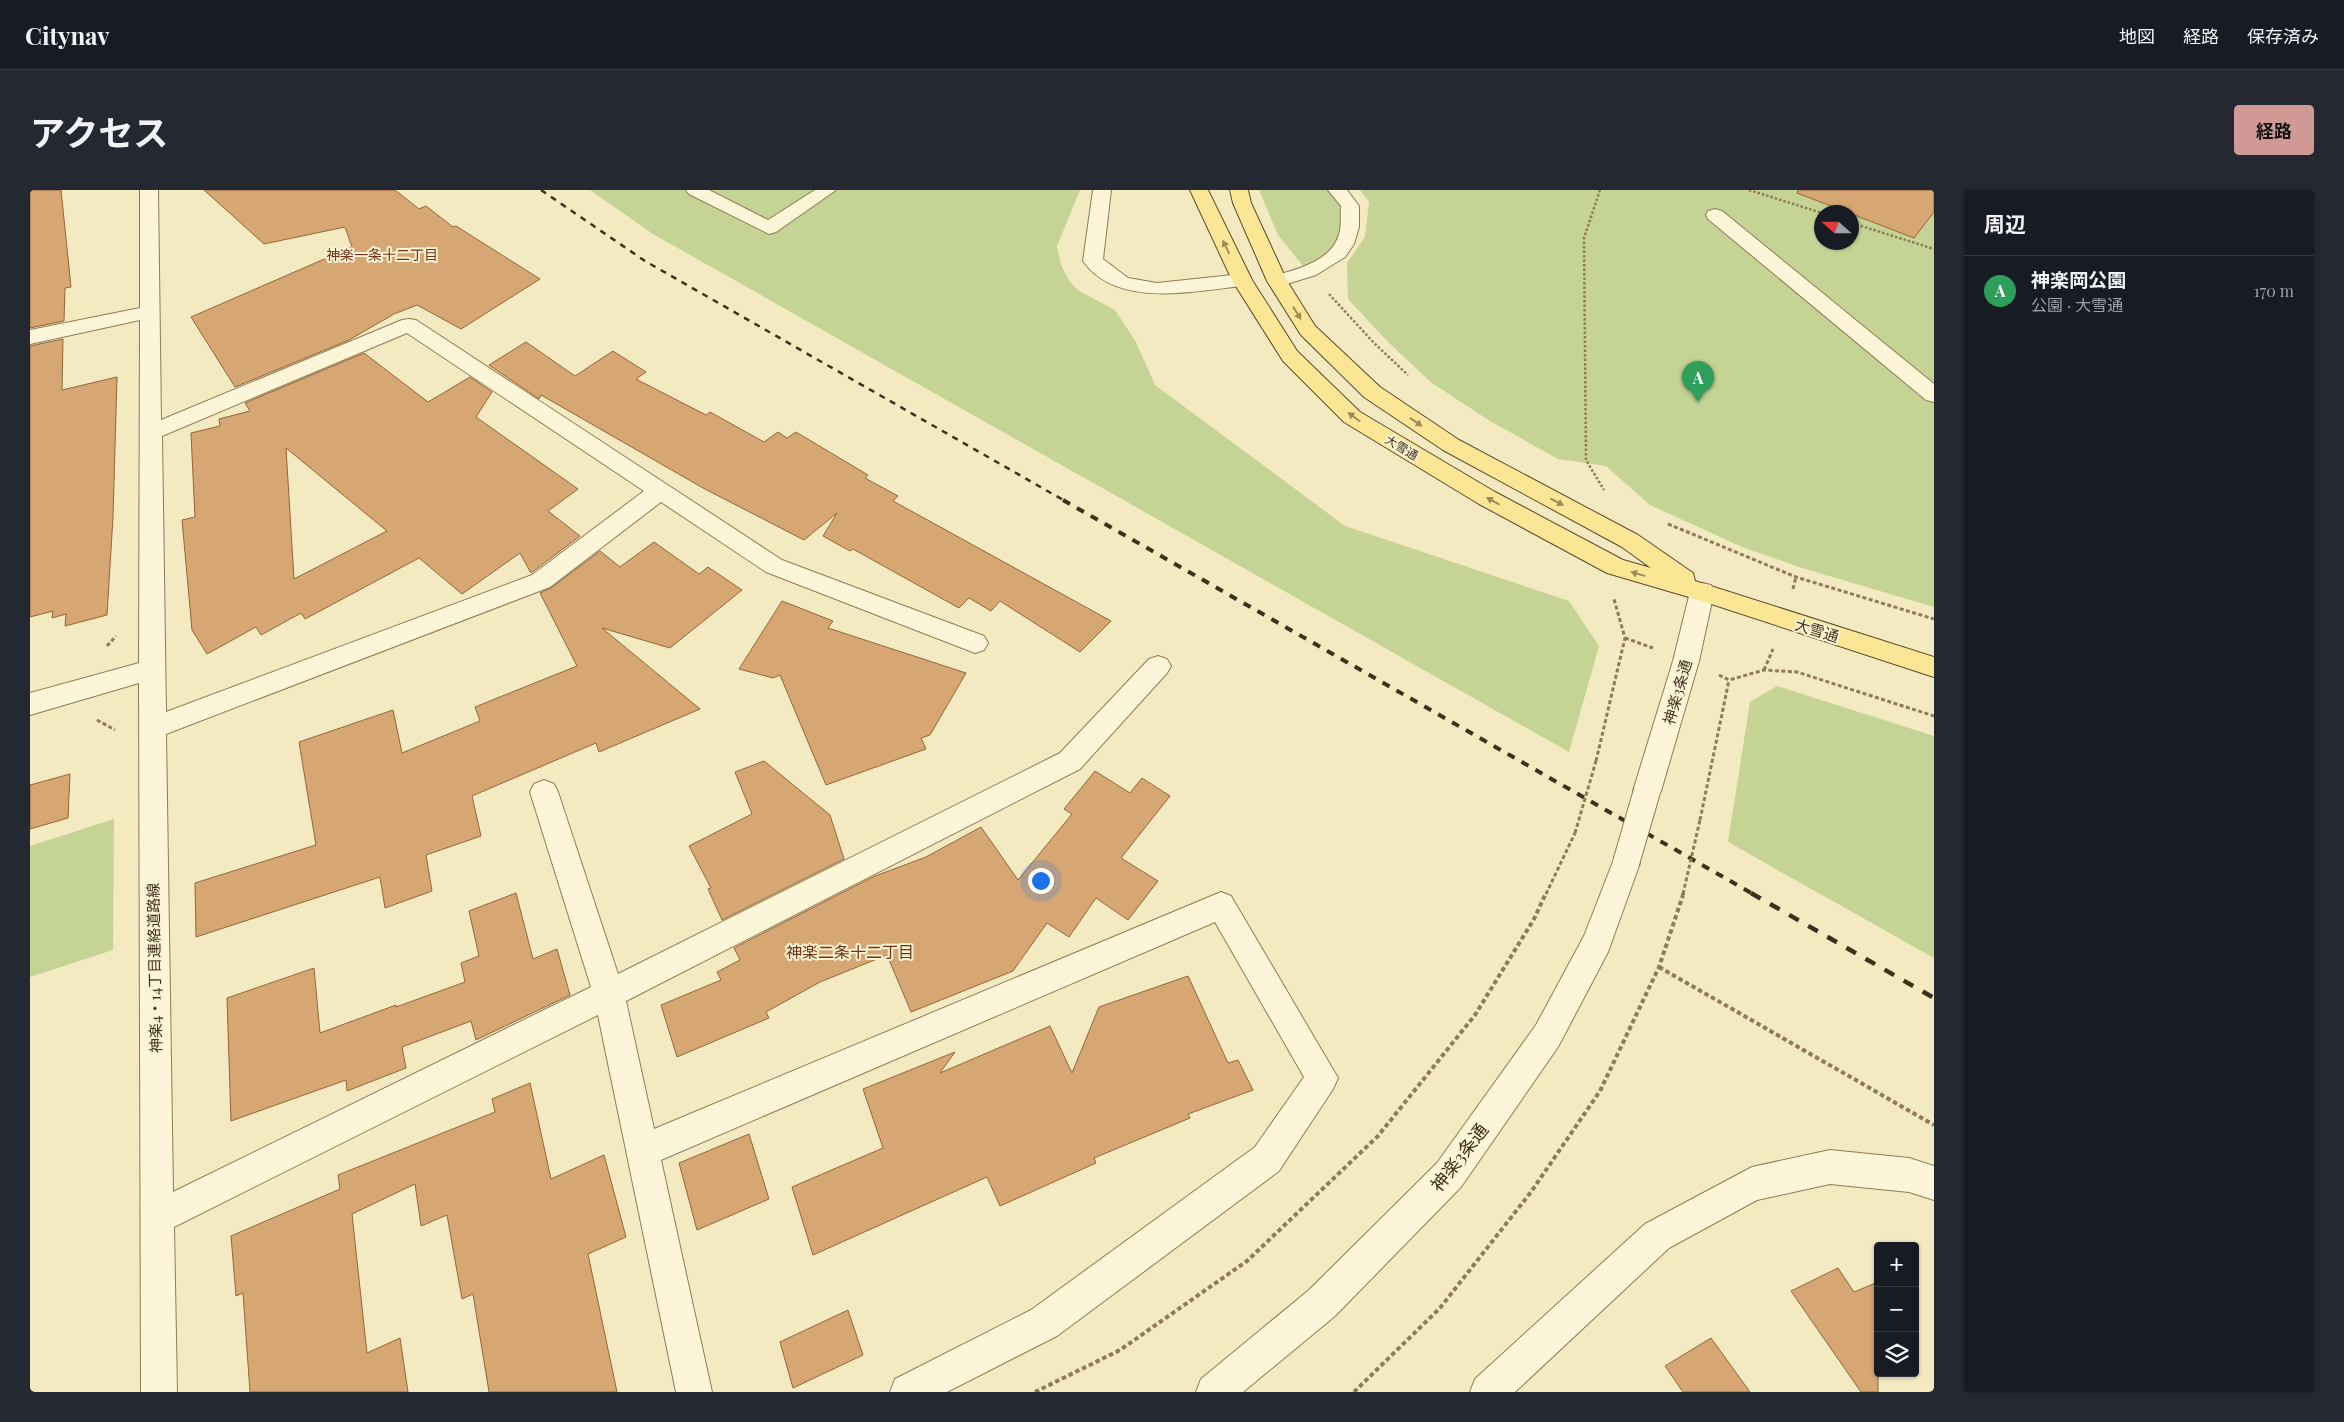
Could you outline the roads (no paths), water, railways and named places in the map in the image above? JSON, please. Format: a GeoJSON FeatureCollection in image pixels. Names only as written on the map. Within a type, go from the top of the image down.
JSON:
{"type":"FeatureCollection","features":[{"type":"Feature","properties":{"kind":"main road","name":"大雪通"},"geometry":{"type":"LineString","coordinates":[[1199,190],[1242,280],[1290,356],[1352,417],[1487,498],[1615,567],[1702,592],[1934,667]]}},
{"type":"Feature","properties":{"kind":"main road","name":"大雪通"},"geometry":{"type":"LineString","coordinates":[[1239,190],[1242,203],[1277,281],[1308,330],[1372,392],[1450,445],[1630,541],[1702,592]]}},
{"type":"Feature","properties":{"kind":"street","name":"神楽4・14丁目連絡道路線"},"geometry":{"type":"LineString","coordinates":[[148,190],[152,432],[150,670],[159,1392]]}},
{"type":"Feature","properties":{"kind":"street"},"geometry":{"type":"LineString","coordinates":[[694,190],[718,194],[769,228],[827,190]]}},
{"type":"Feature","properties":{"kind":"street"},"geometry":{"type":"LineString","coordinates":[[1102,190],[1093,261],[1122,283],[1157,289],[1242,280]]}},
{"type":"Feature","properties":{"kind":"street"},"geometry":{"type":"LineString","coordinates":[[1277,281],[1308,271],[1335,257],[1348,235],[1350,206],[1337,190]]}},
{"type":"Feature","properties":{"kind":"street"},"geometry":{"type":"LineString","coordinates":[[1716,216],[1934,395]]}},
{"type":"Feature","properties":{"kind":"street"},"geometry":{"type":"LineString","coordinates":[[30,337],[150,312]]}},
{"type":"Feature","properties":{"kind":"street"},"geometry":{"type":"LineString","coordinates":[[152,432],[409,325],[774,566],[975,643]]}},
{"type":"Feature","properties":{"kind":"street"},"geometry":{"type":"LineString","coordinates":[[151,728],[179,720],[541,581],[660,492]]}},
{"type":"Feature","properties":{"kind":"street","name":"神楽3条通"},"geometry":{"type":"LineString","coordinates":[[1214,1392],[1322,1303],[1448,1176],[1547,1036],[1597,942],[1626,863],[1686,661],[1702,592]]}},
{"type":"Feature","properties":{"kind":"street"},"geometry":{"type":"LineString","coordinates":[[156,1218],[609,994],[1070,761],[1158,666]]}},
{"type":"Feature","properties":{"kind":"street"},"geometry":{"type":"LineString","coordinates":[[30,704],[150,670]]}},
{"type":"Feature","properties":{"kind":"street"},"geometry":{"type":"LineString","coordinates":[[544,792],[609,994],[694,1392]]}},
{"type":"Feature","properties":{"kind":"street"},"geometry":{"type":"LineString","coordinates":[[642,1151],[1221,905],[1322,1078],[1267,1159],[1044,1323],[908,1392]]}},
{"type":"Feature","properties":{"kind":"street"},"geometry":{"type":"LineString","coordinates":[[1488,1392],[1657,1236],[1752,1184],[1830,1168],[1909,1176],[1934,1182]]}},
{"type":"Feature","properties":{"kind":"railway"},"geometry":{"type":"LineString","coordinates":[[541,190],[645,261],[1065,501]]}},
{"type":"Feature","properties":{"kind":"railway"},"geometry":{"type":"LineString","coordinates":[[1063,500],[1753,894]]}},
{"type":"Feature","properties":{"kind":"railway"},"geometry":{"type":"LineString","coordinates":[[1751,893],[1934,998]]}},
{"type":"Feature","properties":{"kind":"place","name":"神楽岡公園"},"geometry":{"type":"Point","coordinates":[1698,402]}},
{"type":"Feature","properties":{"kind":"district","name":"神楽一条十二丁目"},"geometry":{"type":"Point","coordinates":[382,254]}},
{"type":"Feature","properties":{"kind":"district","name":"神楽二条十二丁目"},"geometry":{"type":"Point","coordinates":[850,951]}}]}
